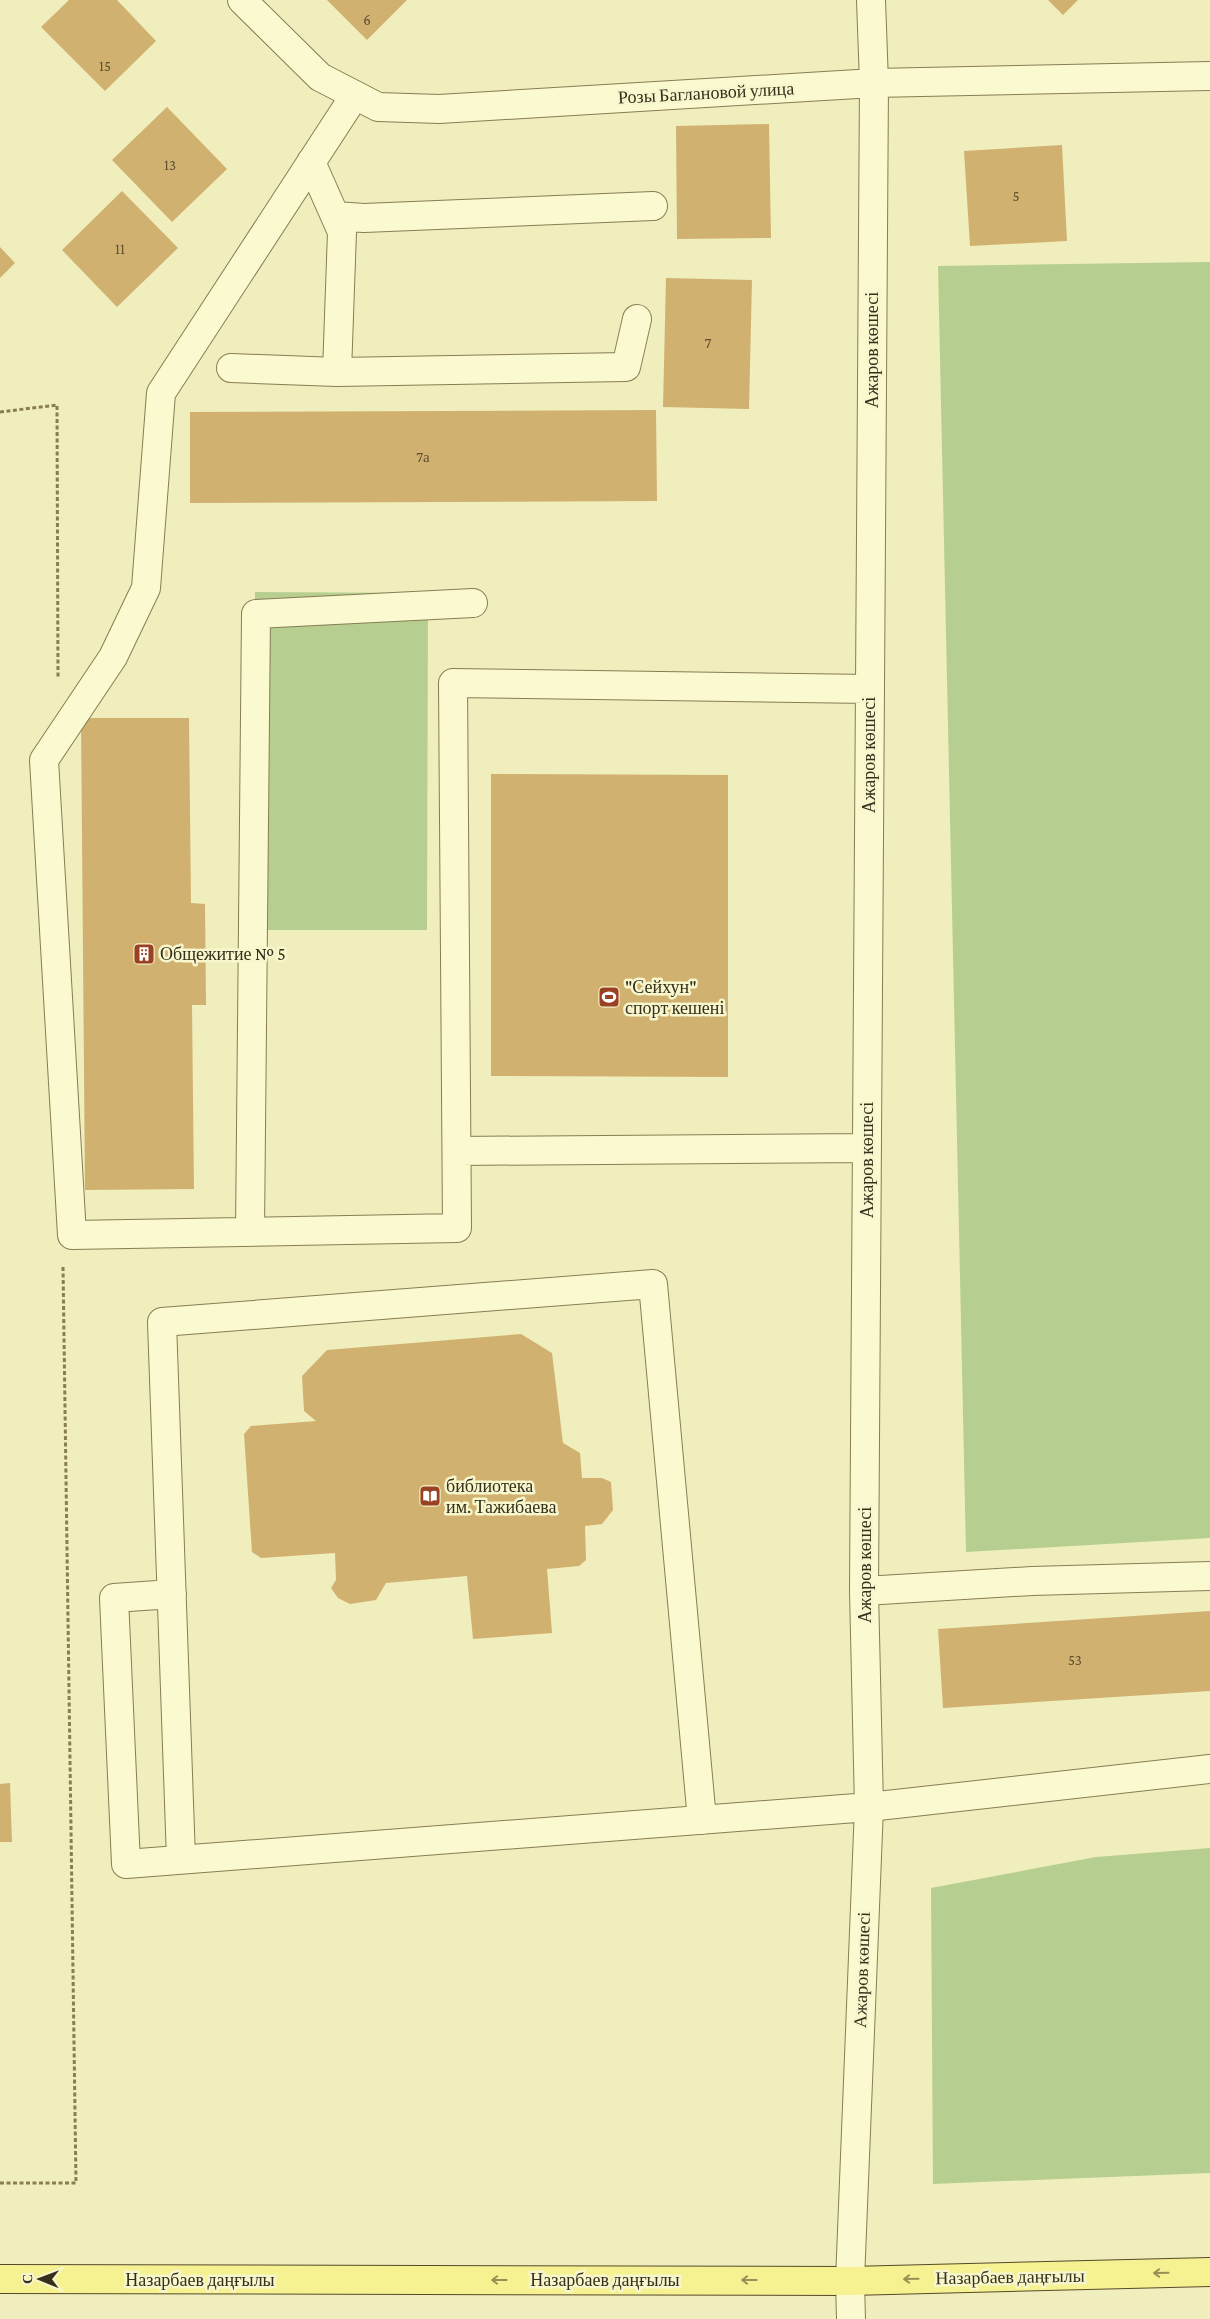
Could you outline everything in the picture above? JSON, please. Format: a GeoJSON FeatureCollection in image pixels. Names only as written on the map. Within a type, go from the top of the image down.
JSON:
{"type":"FeatureCollection","features":[{"type":"Feature","properties":{"kind":"main road","name":"Назарбаев даңғылы"},"geometry":{"type":"LineString","coordinates":[[0,2280],[850,2281],[1210,2272]]}},
{"type":"Feature","properties":{"kind":"street","name":"Розы Баглановой улица"},"geometry":{"type":"LineString","coordinates":[[242,0],[320,77],[378,107],[439,108],[874,83],[1210,76]]}},
{"type":"Feature","properties":{"kind":"street","name":"Ажаров көшесі"},"geometry":{"type":"LineString","coordinates":[[851,2319],[850,2281],[869,1807],[864,1592],[874,83],[871,0]]}},
{"type":"Feature","properties":{"kind":"street"},"geometry":{"type":"LineString","coordinates":[[355,95],[162,393],[146,588],[113,657],[44,760],[72,1235],[457,1228],[453,683],[870,689]]}},
{"type":"Feature","properties":{"kind":"street"},"geometry":{"type":"LineString","coordinates":[[311,162],[342,232],[338,372]]}},
{"type":"Feature","properties":{"kind":"street"},"geometry":{"type":"LineString","coordinates":[[335,216],[364,218],[653,206]]}},
{"type":"Feature","properties":{"kind":"street"},"geometry":{"type":"LineString","coordinates":[[231,368],[338,372],[626,367],[637,319]]}},
{"type":"Feature","properties":{"kind":"street"},"geometry":{"type":"LineString","coordinates":[[250,1232],[256,614],[473,603]]}},
{"type":"Feature","properties":{"kind":"street"},"geometry":{"type":"LineString","coordinates":[[456,1151],[867,1148]]}},
{"type":"Feature","properties":{"kind":"street"},"geometry":{"type":"LineString","coordinates":[[181,1859],[162,1322],[653,1284],[702,1820]]}},
{"type":"Feature","properties":{"kind":"street"},"geometry":{"type":"LineString","coordinates":[[864,1592],[1032,1581],[1210,1576]]}},
{"type":"Feature","properties":{"kind":"street"},"geometry":{"type":"LineString","coordinates":[[172,1594],[114,1598],[126,1864],[869,1807],[1210,1769]]}},
{"type":"Feature","properties":{"kind":"path"},"geometry":{"type":"LineString","coordinates":[[0,412],[57,405],[58,685]]}},
{"type":"Feature","properties":{"kind":"path"},"geometry":{"type":"LineString","coordinates":[[0,2183],[76,2183],[63,1264]]}},
{"type":"Feature","properties":{"kind":"green space"},"geometry":{"type":"Polygon","coordinates":[[[1210,262],[1210,1538],[966,1552],[938,266],[1210,262]]]}},
{"type":"Feature","properties":{"kind":"green space"},"geometry":{"type":"Polygon","coordinates":[[[255,592],[428,593],[427,930],[254,930],[255,592]]]}},
{"type":"Feature","properties":{"kind":"green space"},"geometry":{"type":"Polygon","coordinates":[[[1210,1848],[1210,2173],[933,2184],[931,1888],[1096,1857],[1210,1848]]]}},
{"type":"Feature","properties":{"kind":"building"},"geometry":{"type":"Polygon","coordinates":[[[69,0],[117,0],[156,41],[105,91],[41,27],[69,0]]]}},
{"type":"Feature","properties":{"kind":"building"},"geometry":{"type":"Polygon","coordinates":[[[327,0],[407,0],[367,40],[327,0]]]}},
{"type":"Feature","properties":{"kind":"building"},"geometry":{"type":"Polygon","coordinates":[[[1048,0],[1078,0],[1063,15],[1048,0]]]}},
{"type":"Feature","properties":{"kind":"building"},"geometry":{"type":"Polygon","coordinates":[[[167,107],[227,169],[172,222],[112,160],[167,107]]]}},
{"type":"Feature","properties":{"kind":"building"},"geometry":{"type":"Polygon","coordinates":[[[769,124],[771,238],[677,239],[676,126],[769,124]]]}},
{"type":"Feature","properties":{"kind":"building"},"geometry":{"type":"Polygon","coordinates":[[[1062,145],[1067,241],[970,246],[964,151],[1062,145]]]}},
{"type":"Feature","properties":{"kind":"building"},"geometry":{"type":"Polygon","coordinates":[[[122,191],[178,248],[117,307],[62,250],[122,191]]]}},
{"type":"Feature","properties":{"kind":"building"},"geometry":{"type":"Polygon","coordinates":[[[0,247],[15,263],[0,278],[0,247]]]}},
{"type":"Feature","properties":{"kind":"building"},"geometry":{"type":"Polygon","coordinates":[[[666,278],[752,280],[749,409],[663,407],[666,278]]]}},
{"type":"Feature","properties":{"kind":"building"},"geometry":{"type":"Polygon","coordinates":[[[656,410],[657,501],[190,503],[190,412],[656,410]]]}},
{"type":"Feature","properties":{"kind":"building","name":"Общежитие № 5"},"geometry":{"type":"Polygon","coordinates":[[[81,718],[189,718],[191,903],[205,904],[206,1005],[192,1005],[194,1189],[85,1190],[81,718]]]}},
{"type":"Feature","properties":{"kind":"building","name":"\"Сейхун\" спорт кешені"},"geometry":{"type":"Polygon","coordinates":[[[491,774],[728,775],[728,1077],[491,1076],[491,774]]]}},
{"type":"Feature","properties":{"kind":"building","name":"библиотека им. Тажибаева"},"geometry":{"type":"Polygon","coordinates":[[[521,1334],[552,1353],[563,1443],[580,1453],[582,1478],[602,1478],[611,1482],[613,1510],[602,1524],[585,1526],[586,1560],[579,1566],[547,1569],[552,1633],[473,1639],[467,1576],[386,1583],[376,1600],[350,1604],[338,1598],[331,1588],[336,1580],[335,1553],[261,1558],[252,1552],[244,1434],[251,1426],[316,1421],[304,1411],[302,1376],[327,1350],[521,1334]]]}},
{"type":"Feature","properties":{"kind":"building"},"geometry":{"type":"Polygon","coordinates":[[[1210,1611],[1210,1691],[943,1708],[938,1629],[1210,1611]]]}},
{"type":"Feature","properties":{"kind":"building"},"geometry":{"type":"Polygon","coordinates":[[[10,1783],[12,1842],[0,1842],[0,1784],[10,1783]]]}},
{"type":"Feature","properties":{"kind":"place","name":"Общежитие № 5"},"geometry":{"type":"Point","coordinates":[144,954]}},
{"type":"Feature","properties":{"kind":"place","name":"\"Сейхун\" спорт кешені"},"geometry":{"type":"Point","coordinates":[609,997]}},
{"type":"Feature","properties":{"kind":"place","name":"библиотека им. Тажибаева"},"geometry":{"type":"Point","coordinates":[430,1496]}}]}
